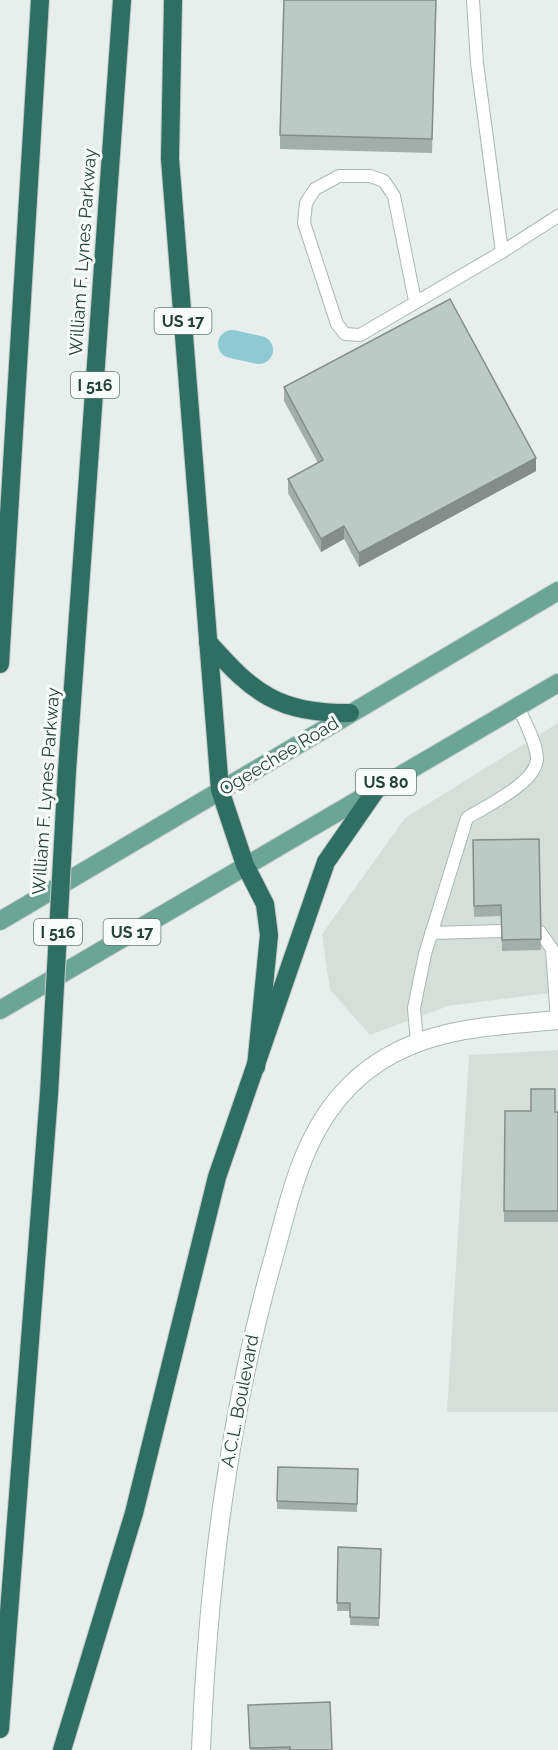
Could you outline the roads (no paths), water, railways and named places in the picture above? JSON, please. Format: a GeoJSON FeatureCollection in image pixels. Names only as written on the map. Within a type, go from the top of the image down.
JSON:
{"type":"FeatureCollection","features":[{"type":"Feature","properties":{"kind":"highway"},"geometry":{"type":"LineString","coordinates":[[0,664],[40,0]]}},
{"type":"Feature","properties":{"kind":"highway","name":"William F. Lynes Parkway"},"geometry":{"type":"LineString","coordinates":[[0,1729],[49,1094],[67,771],[122,0]]}},
{"type":"Feature","properties":{"kind":"highway","name":"US 17"},"geometry":{"type":"LineString","coordinates":[[173,0],[171,159],[220,790],[245,865]]}},
{"type":"Feature","properties":{"kind":"highway"},"geometry":{"type":"LineString","coordinates":[[208,642],[232,669],[262,695],[314,713],[350,713]]}},
{"type":"Feature","properties":{"kind":"highway"},"geometry":{"type":"LineString","coordinates":[[62,1750],[134,1513],[217,1177],[326,862],[378,787]]}},
{"type":"Feature","properties":{"kind":"highway"},"geometry":{"type":"LineString","coordinates":[[245,865],[266,904],[269,935],[256,1067]]}},
{"type":"Feature","properties":{"kind":"main road","name":"Ogeechee Road"},"geometry":{"type":"LineString","coordinates":[[0,921],[558,591]]}},
{"type":"Feature","properties":{"kind":"main road","name":"US 80"},"geometry":{"type":"LineString","coordinates":[[245,865],[558,683]]}},
{"type":"Feature","properties":{"kind":"main road","name":"US 17"},"geometry":{"type":"LineString","coordinates":[[0,1010],[245,865]]}},
{"type":"Feature","properties":{"kind":"street","name":"A.C.L. Boulevard"},"geometry":{"type":"LineString","coordinates":[[201,1750],[205,1660],[216,1539],[233,1429],[260,1306],[307,1145],[339,1097],[360,1076],[417,1042],[444,1032],[558,1020]]}},
{"type":"Feature","properties":{"kind":"lane"},"geometry":{"type":"LineString","coordinates":[[473,0],[477,63],[502,252]]}},
{"type":"Feature","properties":{"kind":"lane"},"geometry":{"type":"LineString","coordinates":[[416,301],[394,196],[384,181],[370,176],[339,176],[315,189],[306,203],[304,223],[337,324],[345,334],[360,334],[502,252],[558,216]]}},
{"type":"Feature","properties":{"kind":"lane"},"geometry":{"type":"LineString","coordinates":[[417,1042],[414,1008],[431,933],[467,818],[525,782],[536,768],[537,757],[518,706]]}},
{"type":"Feature","properties":{"kind":"lane"},"geometry":{"type":"LineString","coordinates":[[431,933],[501,931]]}},
{"type":"Feature","properties":{"kind":"lane"},"geometry":{"type":"LineString","coordinates":[[540,932],[552,949],[558,1020]]}},
{"type":"Feature","properties":{"kind":"waterway"},"geometry":{"type":"LineString","coordinates":[[232,344],[259,350]]}}]}
